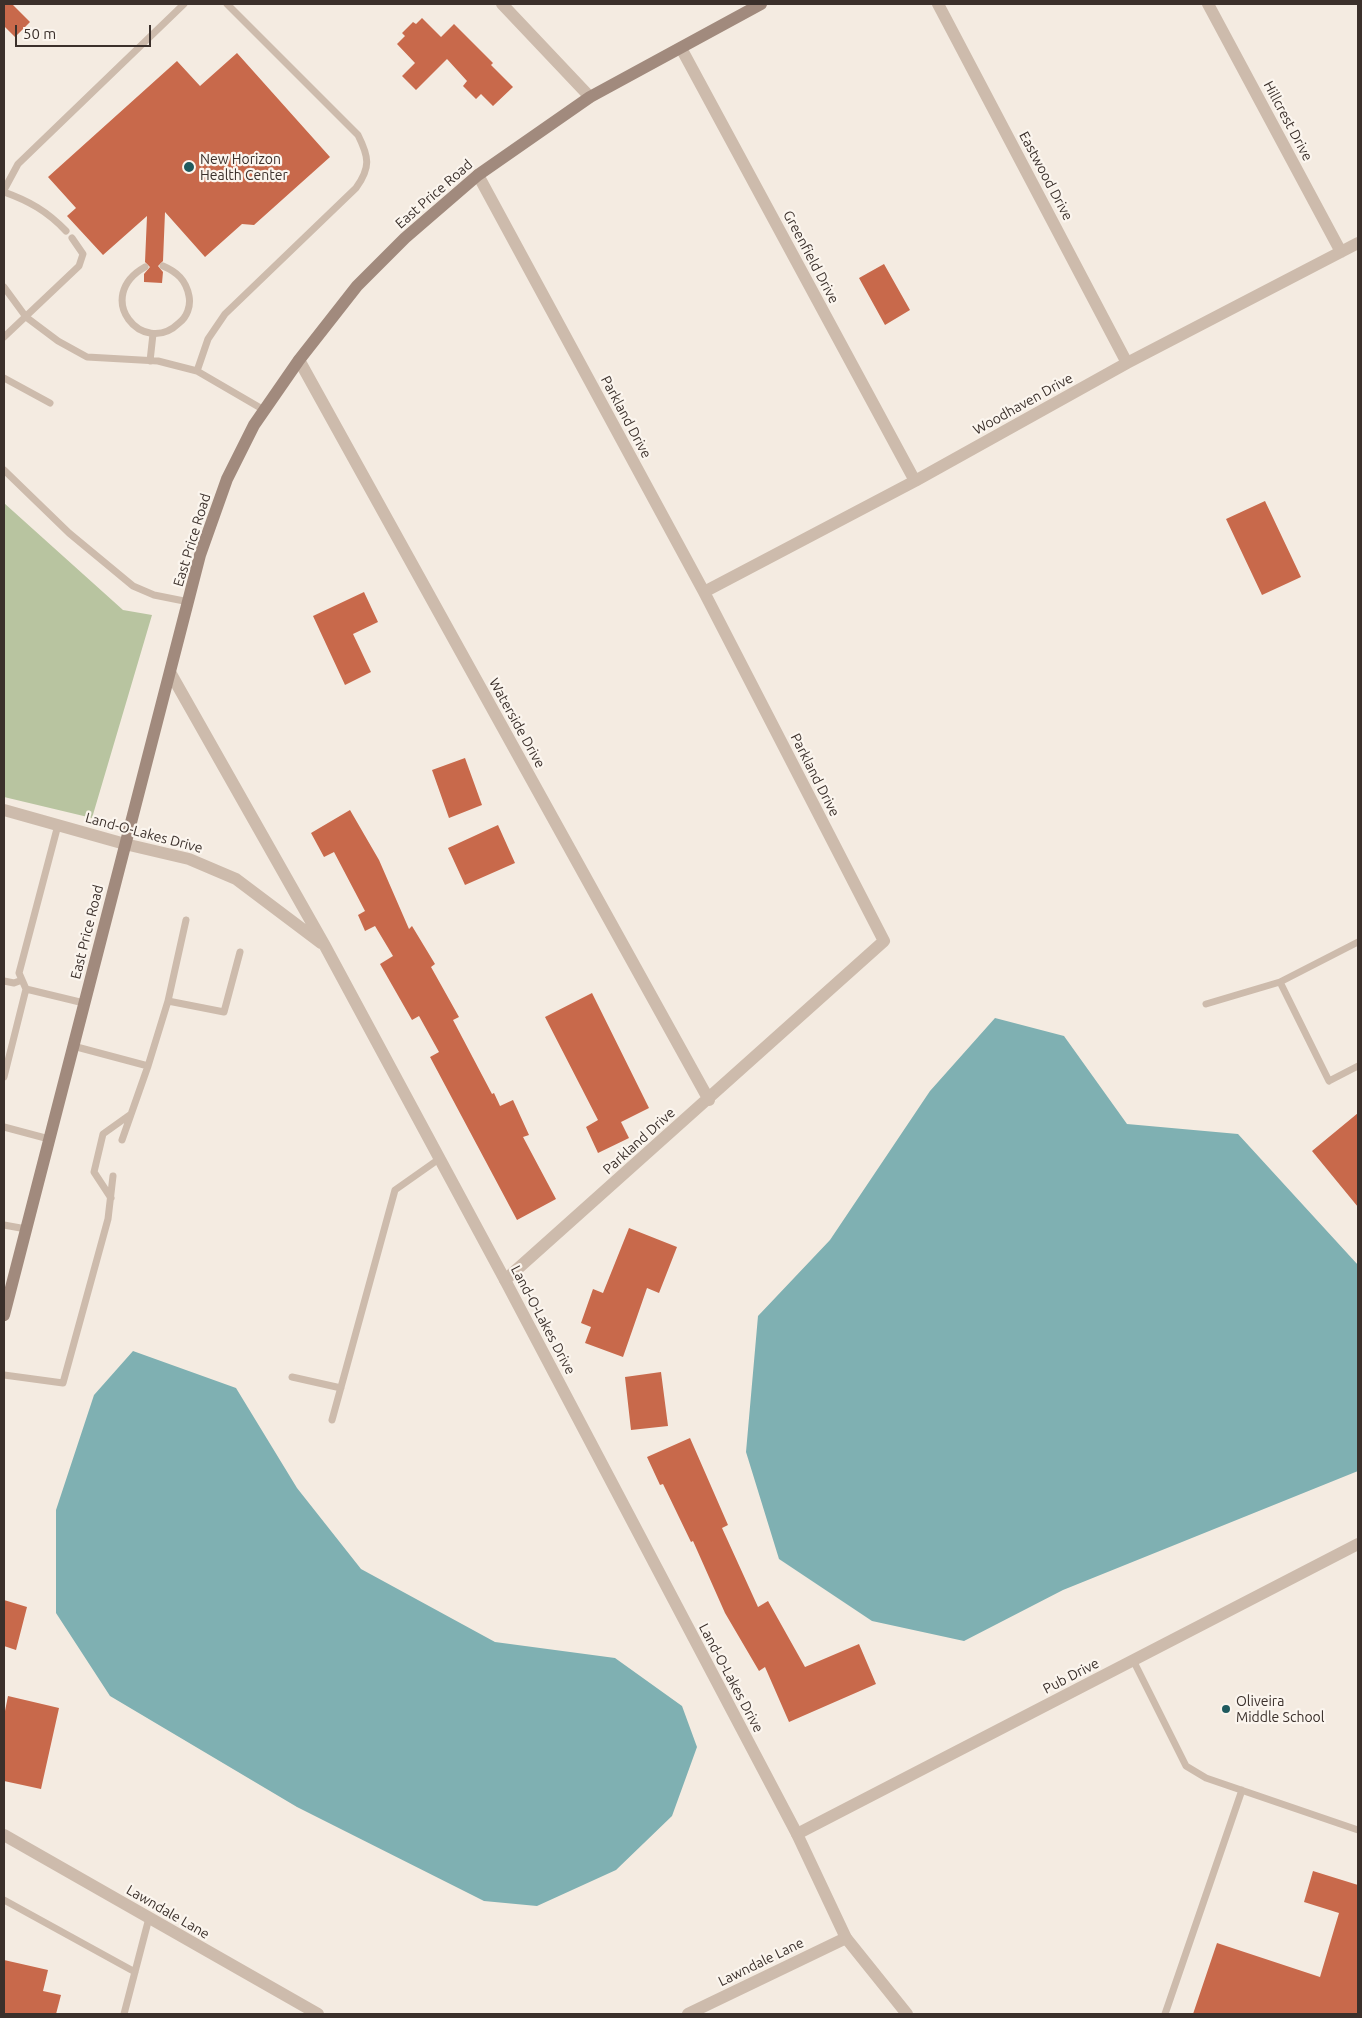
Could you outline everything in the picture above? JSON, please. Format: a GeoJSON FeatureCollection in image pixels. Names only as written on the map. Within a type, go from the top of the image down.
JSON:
{"type":"FeatureCollection","features":[{"type":"Feature","properties":{"kind":"main road","name":"East Price Road"},"geometry":{"type":"LineString","coordinates":[[4,1315],[171,674],[200,555],[227,479],[254,425],[299,360],[357,286],[406,238],[478,175],[590,97],[761,4]]}},
{"type":"Feature","properties":{"kind":"street"},"geometry":{"type":"LineString","coordinates":[[502,4],[590,97]]}},
{"type":"Feature","properties":{"kind":"street","name":"Eastwood Drive"},"geometry":{"type":"LineString","coordinates":[[938,4],[1127,363]]}},
{"type":"Feature","properties":{"kind":"street","name":"Hillcrest Drive"},"geometry":{"type":"LineString","coordinates":[[1208,4],[1341,252]]}},
{"type":"Feature","properties":{"kind":"street","name":"Greenfield Drive"},"geometry":{"type":"LineString","coordinates":[[680,48],[915,481]]}},
{"type":"Feature","properties":{"kind":"street","name":"Parkland Drive"},"geometry":{"type":"LineString","coordinates":[[478,175],[704,592],[884,941],[505,1280]]}},
{"type":"Feature","properties":{"kind":"street","name":"Woodhaven Drive"},"geometry":{"type":"LineString","coordinates":[[704,592],[915,481],[1127,363],[1358,243]]}},
{"type":"Feature","properties":{"kind":"street","name":"Waterside Drive"},"geometry":{"type":"LineString","coordinates":[[299,360],[708,1100]]}},
{"type":"Feature","properties":{"kind":"street"},"geometry":{"type":"LineString","coordinates":[[171,674],[325,946]]}},
{"type":"Feature","properties":{"kind":"street","name":"Land-O-Lakes Drive"},"geometry":{"type":"LineString","coordinates":[[4,810],[126,844],[189,859],[236,879],[325,946],[505,1280],[797,1834],[846,1938],[907,2014]]}},
{"type":"Feature","properties":{"kind":"street","name":"Pub Drive"},"geometry":{"type":"LineString","coordinates":[[797,1834],[1358,1544]]}},
{"type":"Feature","properties":{"kind":"street","name":"Lawndale Lane"},"geometry":{"type":"LineString","coordinates":[[4,1835],[318,2014]]}},
{"type":"Feature","properties":{"kind":"street","name":"Lawndale Lane"},"geometry":{"type":"LineString","coordinates":[[688,2014],[846,1938]]}},
{"type":"Feature","properties":{"kind":"lane"},"geometry":{"type":"LineString","coordinates":[[66,231],[50,214],[29,201],[4,191],[18,164],[184,4]]}},
{"type":"Feature","properties":{"kind":"lane"},"geometry":{"type":"LineString","coordinates":[[197,371],[208,339],[225,314],[356,188],[366,175],[368,154],[358,135],[227,4]]}},
{"type":"Feature","properties":{"kind":"lane"},"geometry":{"type":"LineString","coordinates":[[4,338],[79,266],[83,254],[72,238]]}},
{"type":"Feature","properties":{"kind":"lane"},"geometry":{"type":"LineString","coordinates":[[145,267],[132,274],[125,284],[122,305],[132,325],[142,331],[153,334],[174,328],[183,320],[188,310],[188,288],[174,270],[163,266]]}},
{"type":"Feature","properties":{"kind":"lane"},"geometry":{"type":"LineString","coordinates":[[4,287],[26,317],[58,341],[87,356],[150,361],[197,371],[264,410]]}},
{"type":"Feature","properties":{"kind":"lane"},"geometry":{"type":"LineString","coordinates":[[150,361],[153,334]]}},
{"type":"Feature","properties":{"kind":"lane"},"geometry":{"type":"LineString","coordinates":[[4,378],[50,403]]}},
{"type":"Feature","properties":{"kind":"lane"},"geometry":{"type":"LineString","coordinates":[[4,470],[69,533],[133,586],[154,595],[188,602]]}},
{"type":"Feature","properties":{"kind":"lane"},"geometry":{"type":"LineString","coordinates":[[4,1077],[26,989],[19,973],[58,825]]}},
{"type":"Feature","properties":{"kind":"lane"},"geometry":{"type":"LineString","coordinates":[[122,1140],[168,1001],[186,920]]}},
{"type":"Feature","properties":{"kind":"lane"},"geometry":{"type":"LineString","coordinates":[[1206,1004],[1280,982],[1358,942]]}},
{"type":"Feature","properties":{"kind":"lane"},"geometry":{"type":"LineString","coordinates":[[168,1001],[224,1012],[240,952]]}},
{"type":"Feature","properties":{"kind":"lane"},"geometry":{"type":"LineString","coordinates":[[4,981],[14,983],[22,980]]}},
{"type":"Feature","properties":{"kind":"lane"},"geometry":{"type":"LineString","coordinates":[[1280,982],[1329,1081],[1358,1066]]}},
{"type":"Feature","properties":{"kind":"lane"},"geometry":{"type":"LineString","coordinates":[[26,989],[84,1003]]}},
{"type":"Feature","properties":{"kind":"lane"},"geometry":{"type":"LineString","coordinates":[[73,1046],[148,1066]]}},
{"type":"Feature","properties":{"kind":"lane"},"geometry":{"type":"LineString","coordinates":[[111,1199],[94,1172],[103,1134],[131,1114]]}},
{"type":"Feature","properties":{"kind":"lane"},"geometry":{"type":"LineString","coordinates":[[4,1127],[49,1139]]}},
{"type":"Feature","properties":{"kind":"lane"},"geometry":{"type":"LineString","coordinates":[[332,1420],[395,1190],[439,1159]]}},
{"type":"Feature","properties":{"kind":"lane"},"geometry":{"type":"LineString","coordinates":[[4,1375],[63,1384],[108,1219],[113,1176]]}},
{"type":"Feature","properties":{"kind":"lane"},"geometry":{"type":"LineString","coordinates":[[4,1225],[26,1229]]}},
{"type":"Feature","properties":{"kind":"lane"},"geometry":{"type":"LineString","coordinates":[[292,1377],[341,1388]]}},
{"type":"Feature","properties":{"kind":"lane"},"geometry":{"type":"LineString","coordinates":[[1133,1660],[1186,1766],[1206,1778],[1358,1830]]}},
{"type":"Feature","properties":{"kind":"lane"},"geometry":{"type":"LineString","coordinates":[[1166,2014],[1242,1790]]}},
{"type":"Feature","properties":{"kind":"lane"},"geometry":{"type":"LineString","coordinates":[[4,1900],[135,1972]]}},
{"type":"Feature","properties":{"kind":"lane"},"geometry":{"type":"LineString","coordinates":[[124,2014],[149,1918]]}},
{"type":"Feature","properties":{"kind":"green space"},"geometry":{"type":"Polygon","coordinates":[[[4,503],[123,610],[152,615],[92,818],[4,797],[4,503]]]}},
{"type":"Feature","properties":{"kind":"water"},"geometry":{"type":"Polygon","coordinates":[[[995,1018],[1064,1036],[1127,1124],[1238,1134],[1358,1265],[1358,1471],[1063,1590],[964,1641],[872,1621],[779,1559],[746,1452],[758,1316],[830,1240],[930,1091],[995,1018]]]}},
{"type":"Feature","properties":{"kind":"water"},"geometry":{"type":"Polygon","coordinates":[[[133,1351],[236,1388],[297,1488],[361,1569],[495,1642],[615,1658],[682,1706],[697,1747],[672,1816],[616,1870],[537,1906],[484,1901],[297,1807],[110,1696],[56,1613],[56,1510],[94,1395],[133,1351]]]}},
{"type":"Feature","properties":{"kind":"building"},"geometry":{"type":"Polygon","coordinates":[[[4,4],[12,4],[30,22],[15,37],[4,26],[4,4]]]}},
{"type":"Feature","properties":{"kind":"building"},"geometry":{"type":"Polygon","coordinates":[[[422,18],[441,37],[454,24],[493,63],[491,65],[513,87],[493,106],[481,94],[476,99],[463,86],[467,81],[447,59],[416,90],[402,76],[415,63],[397,44],[405,36],[402,33],[413,22],[416,24],[422,18]]]}},
{"type":"Feature","properties":{"kind":"building","name":"New Horizon Health Center"},"geometry":{"type":"Polygon","coordinates":[[[237,53],[330,157],[254,225],[242,224],[205,257],[165,212],[163,261],[158,266],[163,272],[162,283],[144,282],[144,274],[150,267],[145,262],[147,216],[103,255],[67,216],[76,208],[48,177],[177,61],[200,86],[237,53]]]}},
{"type":"Feature","properties":{"kind":"building"},"geometry":{"type":"Polygon","coordinates":[[[884,264],[910,310],[885,325],[859,278],[884,264]]]}},
{"type":"Feature","properties":{"kind":"building"},"geometry":{"type":"Polygon","coordinates":[[[1265,501],[1301,577],[1262,595],[1226,519],[1265,501]]]}},
{"type":"Feature","properties":{"kind":"building"},"geometry":{"type":"Polygon","coordinates":[[[364,592],[378,622],[353,634],[371,672],[345,685],[313,616],[364,592]]]}},
{"type":"Feature","properties":{"kind":"building"},"geometry":{"type":"Polygon","coordinates":[[[465,758],[482,805],[449,818],[432,770],[465,758]]]}},
{"type":"Feature","properties":{"kind":"building"},"geometry":{"type":"Polygon","coordinates":[[[350,810],[379,860],[409,929],[412,926],[435,964],[431,967],[459,1017],[453,1020],[492,1094],[494,1093],[500,1106],[513,1100],[529,1135],[523,1137],[556,1199],[517,1220],[430,1057],[439,1052],[419,1016],[412,1020],[380,964],[393,956],[375,926],[365,931],[358,915],[365,911],[334,852],[324,857],[311,833],[350,810]]]}},
{"type":"Feature","properties":{"kind":"building"},"geometry":{"type":"Polygon","coordinates":[[[498,825],[515,863],[465,885],[448,848],[498,825]]]}},
{"type":"Feature","properties":{"kind":"building"},"geometry":{"type":"Polygon","coordinates":[[[592,993],[649,1108],[621,1122],[629,1138],[598,1153],[586,1127],[598,1120],[545,1017],[592,993]]]}},
{"type":"Feature","properties":{"kind":"building"},"geometry":{"type":"Polygon","coordinates":[[[1358,1113],[1358,1207],[1312,1151],[1358,1113]]]}},
{"type":"Feature","properties":{"kind":"building"},"geometry":{"type":"Polygon","coordinates":[[[629,1228],[677,1247],[659,1293],[647,1288],[623,1357],[585,1343],[591,1327],[581,1323],[593,1289],[603,1293],[629,1228]]]}},
{"type":"Feature","properties":{"kind":"building"},"geometry":{"type":"Polygon","coordinates":[[[661,1372],[668,1426],[631,1430],[625,1377],[661,1372]]]}},
{"type":"Feature","properties":{"kind":"building"},"geometry":{"type":"Polygon","coordinates":[[[690,1438],[728,1525],[722,1528],[758,1607],[768,1601],[805,1667],[859,1644],[876,1684],[789,1722],[765,1667],[759,1671],[725,1613],[693,1541],[691,1542],[663,1484],[660,1485],[647,1457],[690,1438]]]}},
{"type":"Feature","properties":{"kind":"building"},"geometry":{"type":"Polygon","coordinates":[[[4,1600],[27,1607],[16,1650],[4,1646],[4,1600]]]}},
{"type":"Feature","properties":{"kind":"building"},"geometry":{"type":"Polygon","coordinates":[[[8,1696],[59,1708],[41,1789],[4,1781],[4,1716],[8,1696]]]}},
{"type":"Feature","properties":{"kind":"building"},"geometry":{"type":"Polygon","coordinates":[[[1313,1871],[1358,1885],[1358,2014],[1193,2014],[1217,1943],[1320,1977],[1339,1913],[1304,1902],[1313,1871]]]}},
{"type":"Feature","properties":{"kind":"building"},"geometry":{"type":"Polygon","coordinates":[[[4,1960],[48,1970],[43,1991],[61,1995],[56,2014],[4,2014],[4,1960]]]}},
{"type":"Feature","properties":{"kind":"place","name":"New Horizon Health Center"},"geometry":{"type":"Point","coordinates":[189,167]}},
{"type":"Feature","properties":{"kind":"place","name":"Oliveira Middle School"},"geometry":{"type":"Point","coordinates":[1226,1709]}}]}
